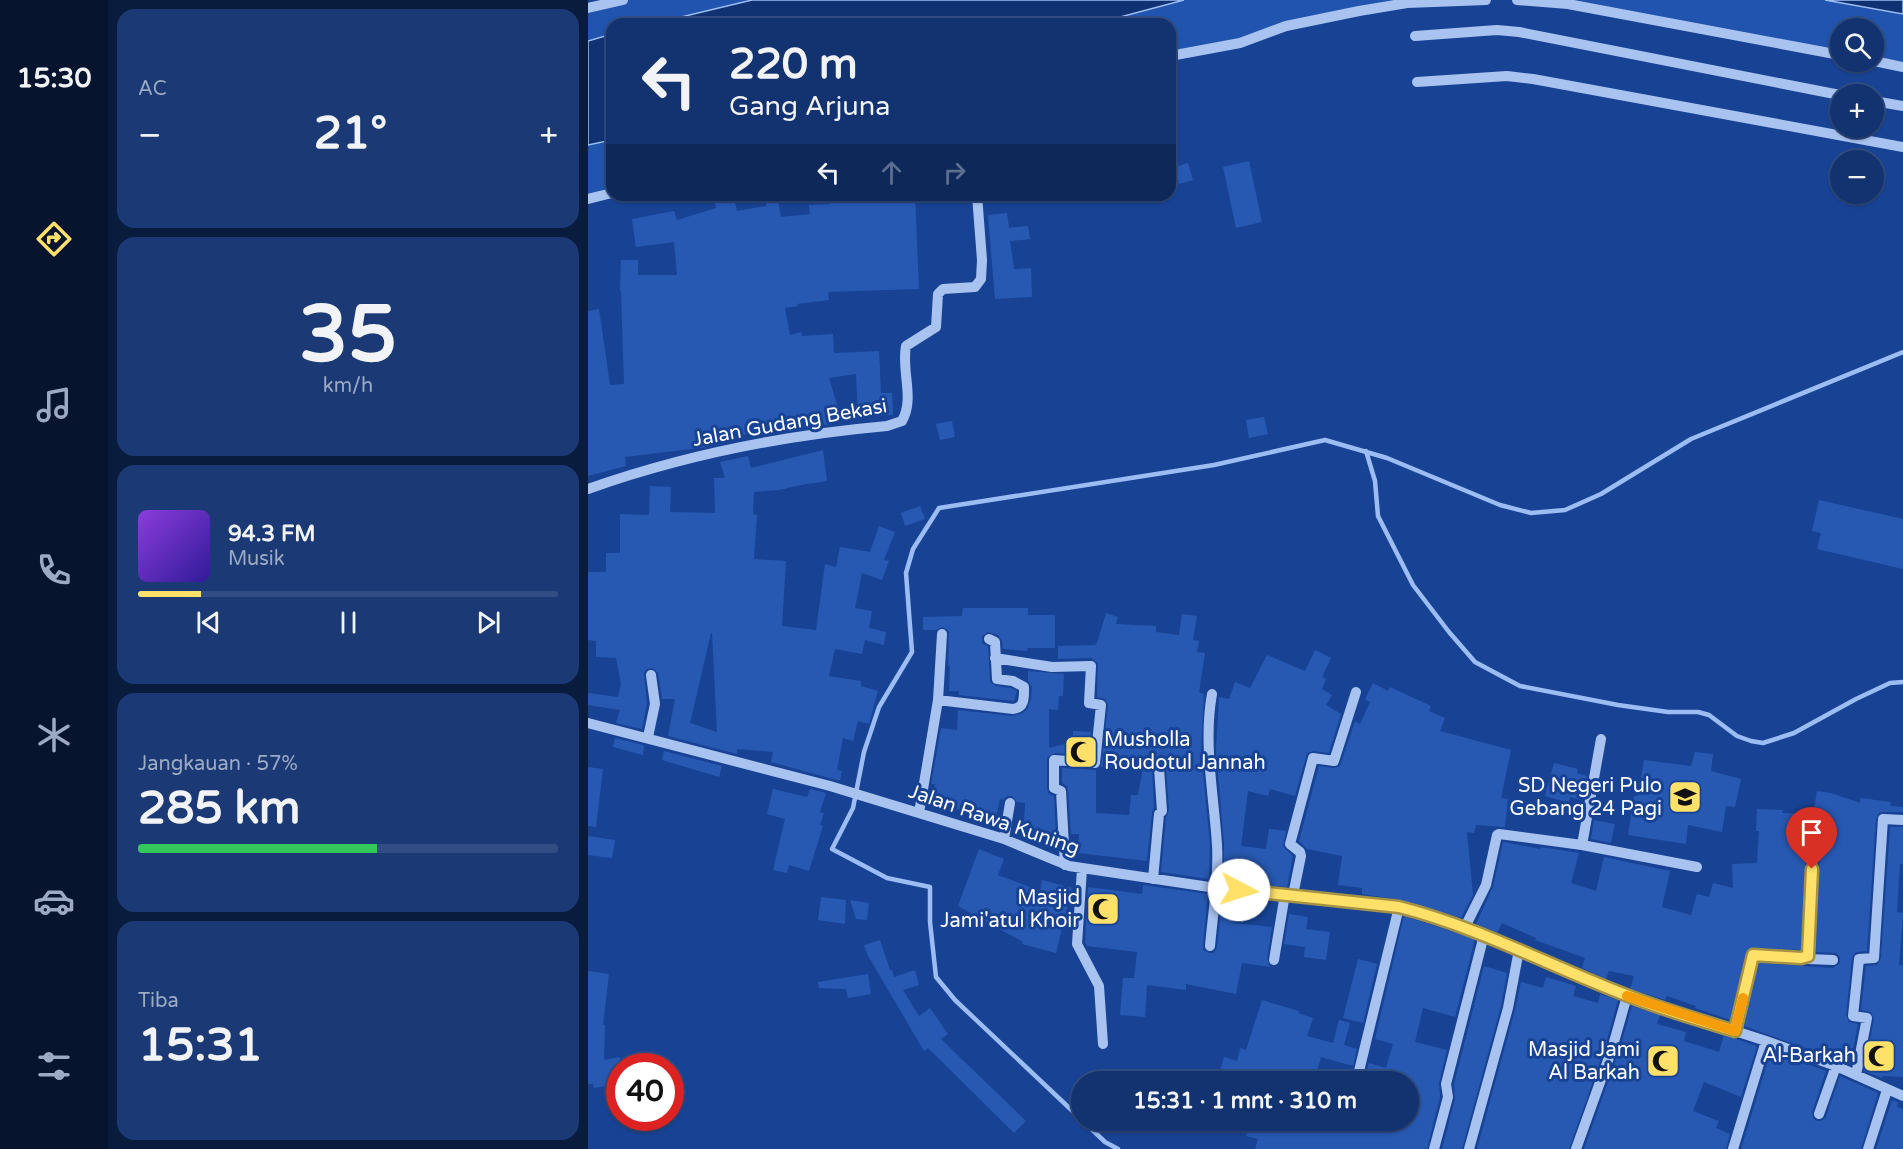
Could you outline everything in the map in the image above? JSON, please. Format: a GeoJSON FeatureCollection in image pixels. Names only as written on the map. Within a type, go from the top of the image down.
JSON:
{"type":"FeatureCollection","features":[{"type":"Feature","properties":{"kind":"street"},"geometry":{"type":"LineString","coordinates":[[588,8],[623,0]]}},
{"type":"Feature","properties":{"kind":"street"},"geometry":{"type":"LineString","coordinates":[[1176,55],[1240,42],[1286,26],[1359,11],[1407,3],[1486,0]]}},
{"type":"Feature","properties":{"kind":"street"},"geometry":{"type":"LineString","coordinates":[[1516,0],[1568,4],[1830,53]]}},
{"type":"Feature","properties":{"kind":"street"},"geometry":{"type":"LineString","coordinates":[[1415,36],[1497,30],[1519,32],[1830,93]]}},
{"type":"Feature","properties":{"kind":"street"},"geometry":{"type":"LineString","coordinates":[[1884,63],[1903,67]]}},
{"type":"Feature","properties":{"kind":"street"},"geometry":{"type":"LineString","coordinates":[[1417,82],[1507,76],[1533,79],[1903,147]]}},
{"type":"Feature","properties":{"kind":"street"},"geometry":{"type":"LineString","coordinates":[[1884,103],[1903,106]]}},
{"type":"Feature","properties":{"kind":"street"},"geometry":{"type":"LineString","coordinates":[[588,199],[606,194]]}},
{"type":"Feature","properties":{"kind":"street","name":"Jalan Gudang Bekasi"},"geometry":{"type":"LineString","coordinates":[[588,489],[696,457],[761,444],[887,426],[902,421],[906,414],[908,394],[906,346],[936,327],[938,294],[943,289],[975,287],[981,279],[982,260],[977,201]]}},
{"type":"Feature","properties":{"kind":"street"},"geometry":{"type":"LineString","coordinates":[[919,813],[938,700],[942,634]]}},
{"type":"Feature","properties":{"kind":"street"},"geometry":{"type":"LineString","coordinates":[[938,700],[1019,709],[1024,700],[1024,687],[1014,681],[997,679],[995,642],[989,639]]}},
{"type":"Feature","properties":{"kind":"street"},"geometry":{"type":"LineString","coordinates":[[995,658],[1052,667],[1091,666],[1089,703],[1101,705],[1095,763],[1054,760],[1054,788],[1061,790],[1065,865]]}},
{"type":"Feature","properties":{"kind":"street"},"geometry":{"type":"LineString","coordinates":[[648,737],[655,704],[651,675]]}},
{"type":"Feature","properties":{"kind":"street"},"geometry":{"type":"LineString","coordinates":[[1274,960],[1289,894],[1301,856],[1300,852],[1290,845],[1313,758],[1335,762],[1356,692]]}},
{"type":"Feature","properties":{"kind":"street"},"geometry":{"type":"LineString","coordinates":[[1210,946],[1216,888],[1217,848],[1208,728],[1212,694]]}},
{"type":"Feature","properties":{"kind":"street","name":"Jalan Rawa Kuning"},"geometry":{"type":"LineString","coordinates":[[588,723],[830,786],[1004,839],[1065,865],[1082,869],[1216,888],[1399,907],[1465,927],[1627,996],[1836,1066],[1903,1096]]}},
{"type":"Feature","properties":{"kind":"street"},"geometry":{"type":"LineString","coordinates":[[1582,845],[1601,739]]}},
{"type":"Feature","properties":{"kind":"street"},"geometry":{"type":"LineString","coordinates":[[1153,879],[1159,814],[1162,811],[1159,768]]}},
{"type":"Feature","properties":{"kind":"street"},"geometry":{"type":"LineString","coordinates":[[1004,839],[1010,803]]}},
{"type":"Feature","properties":{"kind":"street"},"geometry":{"type":"LineString","coordinates":[[1856,1075],[1867,1018],[1853,1016],[1859,959],[1874,958],[1883,819],[1903,820]]}},
{"type":"Feature","properties":{"kind":"street"},"geometry":{"type":"LineString","coordinates":[[1465,927],[1485,885],[1497,834],[1582,845],[1697,867]]}},
{"type":"Feature","properties":{"kind":"street"},"geometry":{"type":"LineString","coordinates":[[1808,957],[1813,846]]}},
{"type":"Feature","properties":{"kind":"street"},"geometry":{"type":"LineString","coordinates":[[1082,869],[1077,944],[1098,986],[1103,1044]]}},
{"type":"Feature","properties":{"kind":"street"},"geometry":{"type":"LineString","coordinates":[[1359,1071],[1399,907]]}},
{"type":"Feature","properties":{"kind":"street"},"geometry":{"type":"LineString","coordinates":[[1434,1149],[1448,1097],[1446,1084],[1484,935]]}},
{"type":"Feature","properties":{"kind":"street"},"geometry":{"type":"LineString","coordinates":[[1469,1149],[1508,1008],[1519,950]]}},
{"type":"Feature","properties":{"kind":"street"},"geometry":{"type":"LineString","coordinates":[[1735,1031],[1753,955],[1833,960]]}},
{"type":"Feature","properties":{"kind":"street"},"geometry":{"type":"LineString","coordinates":[[1576,1149],[1612,1049],[1627,996]]}},
{"type":"Feature","properties":{"kind":"street"},"geometry":{"type":"LineString","coordinates":[[1733,1149],[1766,1041]]}},
{"type":"Feature","properties":{"kind":"street"},"geometry":{"type":"LineString","coordinates":[[1819,1114],[1836,1066]]}},
{"type":"Feature","properties":{"kind":"street"},"geometry":{"type":"LineString","coordinates":[[1868,1149],[1887,1090]]}},
{"type":"Feature","properties":{"kind":"shaded area"},"geometry":{"type":"Polygon","coordinates":[[[623,0],[752,0],[677,18],[606,18],[606,36],[588,41],[588,8],[623,0]]]}},
{"type":"Feature","properties":{"kind":"shaded area"},"geometry":{"type":"Polygon","coordinates":[[[752,0],[1184,0],[1116,18],[677,18],[752,0]]]}},
{"type":"Feature","properties":{"kind":"shaded area"},"geometry":{"type":"Polygon","coordinates":[[[1184,0],[1494,0],[1374,8],[1176,54],[1176,18],[1116,18],[1184,0]]]}},
{"type":"Feature","properties":{"kind":"shaded area"},"geometry":{"type":"Polygon","coordinates":[[[1517,0],[1825,0],[1903,14],[1903,67],[1884,63],[1884,18],[1830,18],[1830,53],[1517,0]]]}},
{"type":"Feature","properties":{"kind":"shaded area"},"geometry":{"type":"Polygon","coordinates":[[[1825,0],[1903,0],[1903,14],[1825,0]]]}},
{"type":"Feature","properties":{"kind":"shaded area"},"geometry":{"type":"Polygon","coordinates":[[[606,36],[606,141],[588,145],[588,41],[606,36]]]}},
{"type":"Feature","properties":{"kind":"shaded area"},"geometry":{"type":"Polygon","coordinates":[[[606,141],[606,194],[588,199],[588,145],[606,141]]]}},
{"type":"Feature","properties":{"kind":"building"},"geometry":{"type":"Polygon","coordinates":[[[1249,161],[1262,222],[1236,228],[1223,167],[1249,161]]]}},
{"type":"Feature","properties":{"kind":"building"},"geometry":{"type":"Polygon","coordinates":[[[1188,163],[1193,180],[1179,184],[1176,167],[1188,163]]]}},
{"type":"Feature","properties":{"kind":"building"},"geometry":{"type":"Polygon","coordinates":[[[714,201],[734,201],[737,211],[766,206],[766,203],[778,201],[781,217],[810,214],[809,205],[830,204],[830,201],[915,201],[919,289],[828,292],[829,300],[785,308],[790,335],[801,332],[802,336],[833,334],[834,353],[879,351],[881,393],[892,393],[893,415],[858,416],[856,374],[829,378],[838,408],[827,411],[830,424],[794,430],[793,427],[707,438],[708,447],[625,457],[626,466],[588,476],[588,311],[599,309],[610,385],[624,384],[621,260],[638,260],[638,275],[677,275],[674,242],[636,247],[632,219],[674,211],[677,220],[716,208],[714,201]]]}},
{"type":"Feature","properties":{"kind":"building"},"geometry":{"type":"Polygon","coordinates":[[[1007,213],[1009,228],[1028,226],[1030,239],[1010,241],[1014,269],[1031,268],[1032,297],[995,299],[988,215],[1007,213]]]}},
{"type":"Feature","properties":{"kind":"building"},"geometry":{"type":"Polygon","coordinates":[[[1264,417],[1268,434],[1249,438],[1246,420],[1264,417]]]}},
{"type":"Feature","properties":{"kind":"building"},"geometry":{"type":"Polygon","coordinates":[[[952,421],[955,437],[940,440],[936,424],[952,421]]]}},
{"type":"Feature","properties":{"kind":"building"},"geometry":{"type":"Polygon","coordinates":[[[823,450],[827,481],[754,492],[753,514],[757,515],[754,559],[786,561],[782,626],[816,630],[825,564],[836,567],[840,547],[870,552],[879,526],[895,532],[884,560],[889,561],[882,580],[862,573],[855,608],[872,611],[869,628],[886,632],[884,645],[865,640],[862,654],[835,649],[829,676],[861,681],[861,686],[878,691],[869,724],[858,721],[853,741],[843,738],[837,770],[842,771],[840,781],[771,762],[773,752],[737,749],[737,754],[668,736],[675,699],[662,699],[658,673],[653,668],[647,669],[644,673],[647,704],[642,729],[616,723],[620,710],[588,705],[588,693],[618,697],[621,684],[616,658],[596,657],[596,641],[588,640],[588,572],[606,572],[606,553],[620,553],[620,514],[649,515],[650,486],[671,487],[670,512],[715,513],[714,478],[725,478],[720,462],[748,456],[751,468],[823,450]],[[712,633],[690,723],[717,732],[712,633]]]}},
{"type":"Feature","properties":{"kind":"building"},"geometry":{"type":"Polygon","coordinates":[[[1819,500],[1903,519],[1903,569],[1817,549],[1821,533],[1812,531],[1819,500]]]}},
{"type":"Feature","properties":{"kind":"building"},"geometry":{"type":"Polygon","coordinates":[[[920,506],[925,519],[905,526],[901,513],[920,506]]]}},
{"type":"Feature","properties":{"kind":"building"},"geometry":{"type":"Polygon","coordinates":[[[963,608],[1028,608],[1028,615],[1055,615],[1055,648],[1028,648],[1027,651],[1003,649],[998,635],[988,632],[982,636],[982,643],[988,647],[990,682],[996,686],[1017,691],[1014,701],[959,695],[959,691],[949,691],[949,631],[942,627],[936,630],[923,630],[923,617],[962,616],[963,608]]]}},
{"type":"Feature","properties":{"kind":"building"},"geometry":{"type":"Polygon","coordinates":[[[1106,613],[1118,617],[1116,624],[1156,626],[1156,632],[1179,635],[1182,614],[1197,616],[1193,640],[1199,641],[1197,652],[1205,653],[1199,692],[1204,694],[1201,751],[1210,845],[1209,879],[1161,872],[1166,817],[1169,810],[1166,767],[1162,761],[1154,762],[1152,768],[1154,808],[1147,861],[1078,853],[1079,834],[1071,834],[1068,791],[1067,786],[1062,783],[1062,768],[1096,770],[1096,813],[1129,815],[1131,795],[1138,795],[1143,768],[1101,767],[1108,705],[1105,699],[1097,697],[1098,663],[1091,658],[1058,659],[1058,646],[1095,645],[1106,613]]]}},
{"type":"Feature","properties":{"kind":"building"},"geometry":{"type":"Polygon","coordinates":[[[1315,650],[1331,658],[1322,677],[1326,679],[1322,689],[1332,695],[1326,705],[1341,714],[1329,753],[1314,751],[1307,753],[1295,796],[1270,789],[1268,796],[1248,791],[1241,846],[1266,849],[1269,829],[1286,831],[1283,846],[1293,856],[1287,887],[1224,881],[1224,844],[1216,750],[1219,697],[1229,699],[1235,682],[1250,688],[1267,655],[1305,671],[1315,650]]]}},
{"type":"Feature","properties":{"kind":"building"},"geometry":{"type":"Polygon","coordinates":[[[1028,671],[1064,674],[1063,696],[1059,696],[1058,710],[1049,709],[1049,748],[1073,742],[1073,731],[1091,732],[1088,755],[1055,753],[1047,757],[1047,788],[1048,793],[1054,796],[1056,834],[1052,834],[1051,844],[1031,840],[1032,824],[1024,823],[1025,803],[1017,802],[1012,796],[1000,799],[995,822],[969,815],[969,812],[932,804],[935,784],[931,784],[941,728],[957,730],[958,710],[1012,716],[1023,713],[1028,708],[1031,699],[1032,687],[1028,681],[1028,671]]]}},
{"type":"Feature","properties":{"kind":"building"},"geometry":{"type":"Polygon","coordinates":[[[1373,683],[1388,691],[1390,687],[1431,706],[1429,711],[1445,718],[1440,731],[1511,750],[1501,798],[1508,799],[1505,827],[1476,825],[1474,833],[1467,832],[1473,895],[1461,918],[1401,900],[1362,894],[1362,888],[1338,885],[1342,856],[1307,849],[1299,841],[1319,766],[1333,768],[1340,766],[1355,721],[1360,724],[1370,702],[1365,699],[1373,683]]]}},
{"type":"Feature","properties":{"kind":"building"},"geometry":{"type":"Polygon","coordinates":[[[615,738],[644,745],[643,755],[613,747],[615,738]]]}},
{"type":"Feature","properties":{"kind":"building"},"geometry":{"type":"Polygon","coordinates":[[[664,751],[722,766],[719,777],[662,760],[664,751]]]}},
{"type":"Feature","properties":{"kind":"building"},"geometry":{"type":"Polygon","coordinates":[[[1695,752],[1713,754],[1711,771],[1741,779],[1735,807],[1726,806],[1722,832],[1688,825],[1686,844],[1628,835],[1634,796],[1638,796],[1644,760],[1691,766],[1695,752]]]}},
{"type":"Feature","properties":{"kind":"building"},"geometry":{"type":"Polygon","coordinates":[[[1554,763],[1578,769],[1577,773],[1587,776],[1580,800],[1570,797],[1569,803],[1545,796],[1554,763]]]}},
{"type":"Feature","properties":{"kind":"building"},"geometry":{"type":"Polygon","coordinates":[[[588,767],[603,769],[596,827],[588,826],[588,767]]]}},
{"type":"Feature","properties":{"kind":"building"},"geometry":{"type":"Polygon","coordinates":[[[773,789],[807,797],[810,789],[826,793],[820,812],[824,813],[820,825],[823,826],[809,871],[789,865],[787,873],[773,870],[785,819],[767,814],[773,789]]]}},
{"type":"Feature","properties":{"kind":"building"},"geometry":{"type":"Polygon","coordinates":[[[1817,791],[1831,793],[1860,803],[1860,798],[1891,802],[1890,806],[1903,807],[1903,812],[1880,812],[1876,819],[1867,951],[1856,952],[1852,958],[1846,1015],[1849,1022],[1858,1024],[1850,1064],[1744,1026],[1759,963],[1833,968],[1840,963],[1840,957],[1836,953],[1816,952],[1820,846],[1817,839],[1809,840],[1806,846],[1801,950],[1753,948],[1748,950],[1730,1021],[1667,996],[1665,1000],[1630,989],[1634,976],[1609,971],[1606,979],[1582,968],[1585,958],[1535,940],[1536,938],[1502,923],[1497,933],[1476,924],[1493,887],[1503,842],[1579,853],[1571,883],[1596,891],[1604,857],[1670,871],[1662,907],[1691,915],[1697,894],[1709,897],[1713,883],[1733,888],[1732,864],[1757,863],[1759,831],[1756,831],[1757,809],[1813,814],[1817,791]]]}},
{"type":"Feature","properties":{"kind":"building"},"geometry":{"type":"Polygon","coordinates":[[[1594,820],[1615,824],[1611,843],[1591,839],[1594,820]]]}},
{"type":"Feature","properties":{"kind":"building"},"geometry":{"type":"Polygon","coordinates":[[[1890,827],[1903,827],[1903,864],[1900,864],[1897,912],[1903,913],[1899,965],[1903,965],[1903,1077],[1883,1076],[1882,1078],[1864,1071],[1874,1019],[1871,1012],[1861,1010],[1866,966],[1877,965],[1881,958],[1890,827]]]}},
{"type":"Feature","properties":{"kind":"building"},"geometry":{"type":"Polygon","coordinates":[[[588,836],[615,840],[612,858],[588,855],[588,836]]]}},
{"type":"Feature","properties":{"kind":"building"},"geometry":{"type":"Polygon","coordinates":[[[979,849],[1004,859],[998,875],[1040,891],[1042,880],[1072,888],[1056,953],[1022,944],[1023,942],[958,906],[979,849]]]}},
{"type":"Feature","properties":{"kind":"building"},"geometry":{"type":"Polygon","coordinates":[[[1143,885],[1208,894],[1203,950],[1209,953],[1214,953],[1217,947],[1222,902],[1232,904],[1230,920],[1234,923],[1272,927],[1267,959],[1270,967],[1242,963],[1236,994],[1186,984],[1186,990],[1147,985],[1145,1017],[1120,1015],[1123,978],[1134,978],[1137,952],[1087,946],[1085,942],[1088,887],[1142,894],[1143,885]]]}},
{"type":"Feature","properties":{"kind":"building"},"geometry":{"type":"Polygon","coordinates":[[[821,897],[846,900],[845,924],[818,920],[821,897]]]}},
{"type":"Feature","properties":{"kind":"building"},"geometry":{"type":"Polygon","coordinates":[[[850,900],[869,903],[867,920],[856,919],[850,900]]]}},
{"type":"Feature","properties":{"kind":"building"},"geometry":{"type":"Polygon","coordinates":[[[1289,914],[1308,917],[1306,929],[1330,932],[1326,960],[1304,957],[1305,947],[1284,944],[1289,914]]]}},
{"type":"Feature","properties":{"kind":"building"},"geometry":{"type":"Polygon","coordinates":[[[1404,916],[1475,939],[1455,1017],[1423,1008],[1415,1042],[1447,1050],[1439,1083],[1440,1097],[1427,1149],[1255,1149],[1258,1139],[1246,1136],[1248,1131],[1419,1131],[1419,1071],[1367,1071],[1369,1063],[1386,1068],[1393,1044],[1375,1039],[1404,916]]]}},
{"type":"Feature","properties":{"kind":"building"},"geometry":{"type":"Polygon","coordinates":[[[880,940],[894,977],[915,970],[919,985],[903,990],[919,1016],[930,1008],[948,1034],[941,1039],[1026,1121],[1014,1133],[928,1048],[924,1051],[867,954],[864,945],[880,940]]]}},
{"type":"Feature","properties":{"kind":"building"},"geometry":{"type":"Polygon","coordinates":[[[1358,959],[1377,964],[1363,1023],[1343,1018],[1358,959]]]}},
{"type":"Feature","properties":{"kind":"building"},"geometry":{"type":"Polygon","coordinates":[[[1484,966],[1507,973],[1501,1006],[1462,1149],[1442,1149],[1455,1099],[1454,1084],[1484,966]]]}},
{"type":"Feature","properties":{"kind":"building"},"geometry":{"type":"Polygon","coordinates":[[[588,971],[609,974],[603,1025],[605,1025],[606,1086],[594,1088],[593,1084],[588,1084],[588,971]]]}},
{"type":"Feature","properties":{"kind":"building"},"geometry":{"type":"Polygon","coordinates":[[[868,974],[871,994],[848,998],[846,989],[819,988],[818,982],[868,974]]]}},
{"type":"Feature","properties":{"kind":"building"},"geometry":{"type":"Polygon","coordinates":[[[1546,977],[1576,986],[1573,996],[1598,1003],[1600,994],[1618,1000],[1605,1047],[1569,1149],[1477,1149],[1521,982],[1543,988],[1546,977]]]}},
{"type":"Feature","properties":{"kind":"building"},"geometry":{"type":"Polygon","coordinates":[[[1262,1000],[1299,1011],[1298,1013],[1313,1018],[1307,1036],[1333,1043],[1339,1020],[1350,1023],[1344,1045],[1357,1049],[1353,1066],[1321,1057],[1317,1071],[1220,1071],[1224,1057],[1237,1061],[1240,1048],[1246,1050],[1262,1000]]]}},
{"type":"Feature","properties":{"kind":"building"},"geometry":{"type":"Polygon","coordinates":[[[1632,1006],[1660,1015],[1657,1024],[1686,1032],[1684,1041],[1719,1052],[1724,1035],[1757,1046],[1741,1097],[1704,1082],[1693,1111],[1719,1121],[1716,1128],[1730,1134],[1726,1149],[1584,1149],[1619,1051],[1632,1006]]]}},
{"type":"Feature","properties":{"kind":"building"},"geometry":{"type":"Polygon","coordinates":[[[1771,1051],[1826,1071],[1812,1112],[1816,1121],[1821,1121],[1826,1117],[1840,1076],[1878,1093],[1861,1149],[1741,1149],[1771,1051]]]}},
{"type":"Feature","properties":{"kind":"building"},"geometry":{"type":"Polygon","coordinates":[[[1892,1100],[1898,1102],[1897,1107],[1903,1109],[1903,1149],[1876,1149],[1892,1100]]]}},
{"type":"Feature","properties":{"kind":"waterway"},"geometry":{"type":"LineString","coordinates":[[1071,1110],[955,1000],[936,977],[930,922],[930,887],[887,878],[832,849],[853,808],[864,752],[879,707],[912,652],[906,573],[913,549],[939,508],[1214,465],[1325,440],[1387,458],[1500,505],[1531,513],[1565,510],[1601,494],[1691,439],[1903,352]]}},
{"type":"Feature","properties":{"kind":"waterway"},"geometry":{"type":"LineString","coordinates":[[1366,451],[1375,481],[1378,516],[1413,585],[1475,662],[1520,686],[1618,705],[1668,712],[1698,712],[1709,715],[1737,736],[1763,743],[1794,733],[1890,683],[1903,682]]}},
{"type":"Feature","properties":{"kind":"waterway"},"geometry":{"type":"LineString","coordinates":[[1094,1131],[1105,1142],[1118,1149]]}},
{"type":"Feature","properties":{"kind":"slow traffic"},"geometry":{"type":"LineString","coordinates":[[1627,996],[1735,1031],[1743,998]]}},
{"type":"Feature","properties":{"kind":"place","name":"Musholla Roudotul Jannah"},"geometry":{"type":"Point","coordinates":[1081,752]}},
{"type":"Feature","properties":{"kind":"place","name":"SD Negeri Pulo Gebang 24 Pagi"},"geometry":{"type":"Point","coordinates":[1685,797]}},
{"type":"Feature","properties":{"kind":"place","name":"Masjid Jami'atul Khoir"},"geometry":{"type":"Point","coordinates":[1103,909]}},
{"type":"Feature","properties":{"kind":"place","name":"Al-Barkah"},"geometry":{"type":"Point","coordinates":[1879,1056]}},
{"type":"Feature","properties":{"kind":"place","name":"Masjid Jami Al Barkah"},"geometry":{"type":"Point","coordinates":[1663,1061]}},
{"type":"Feature","properties":{"kind":"route"},"geometry":{"type":"LineString","coordinates":[[1239,890],[1399,907],[1419,912],[1465,927],[1627,996],[1735,1031],[1753,955],[1801,958],[1808,956],[1812,869]]}}]}
